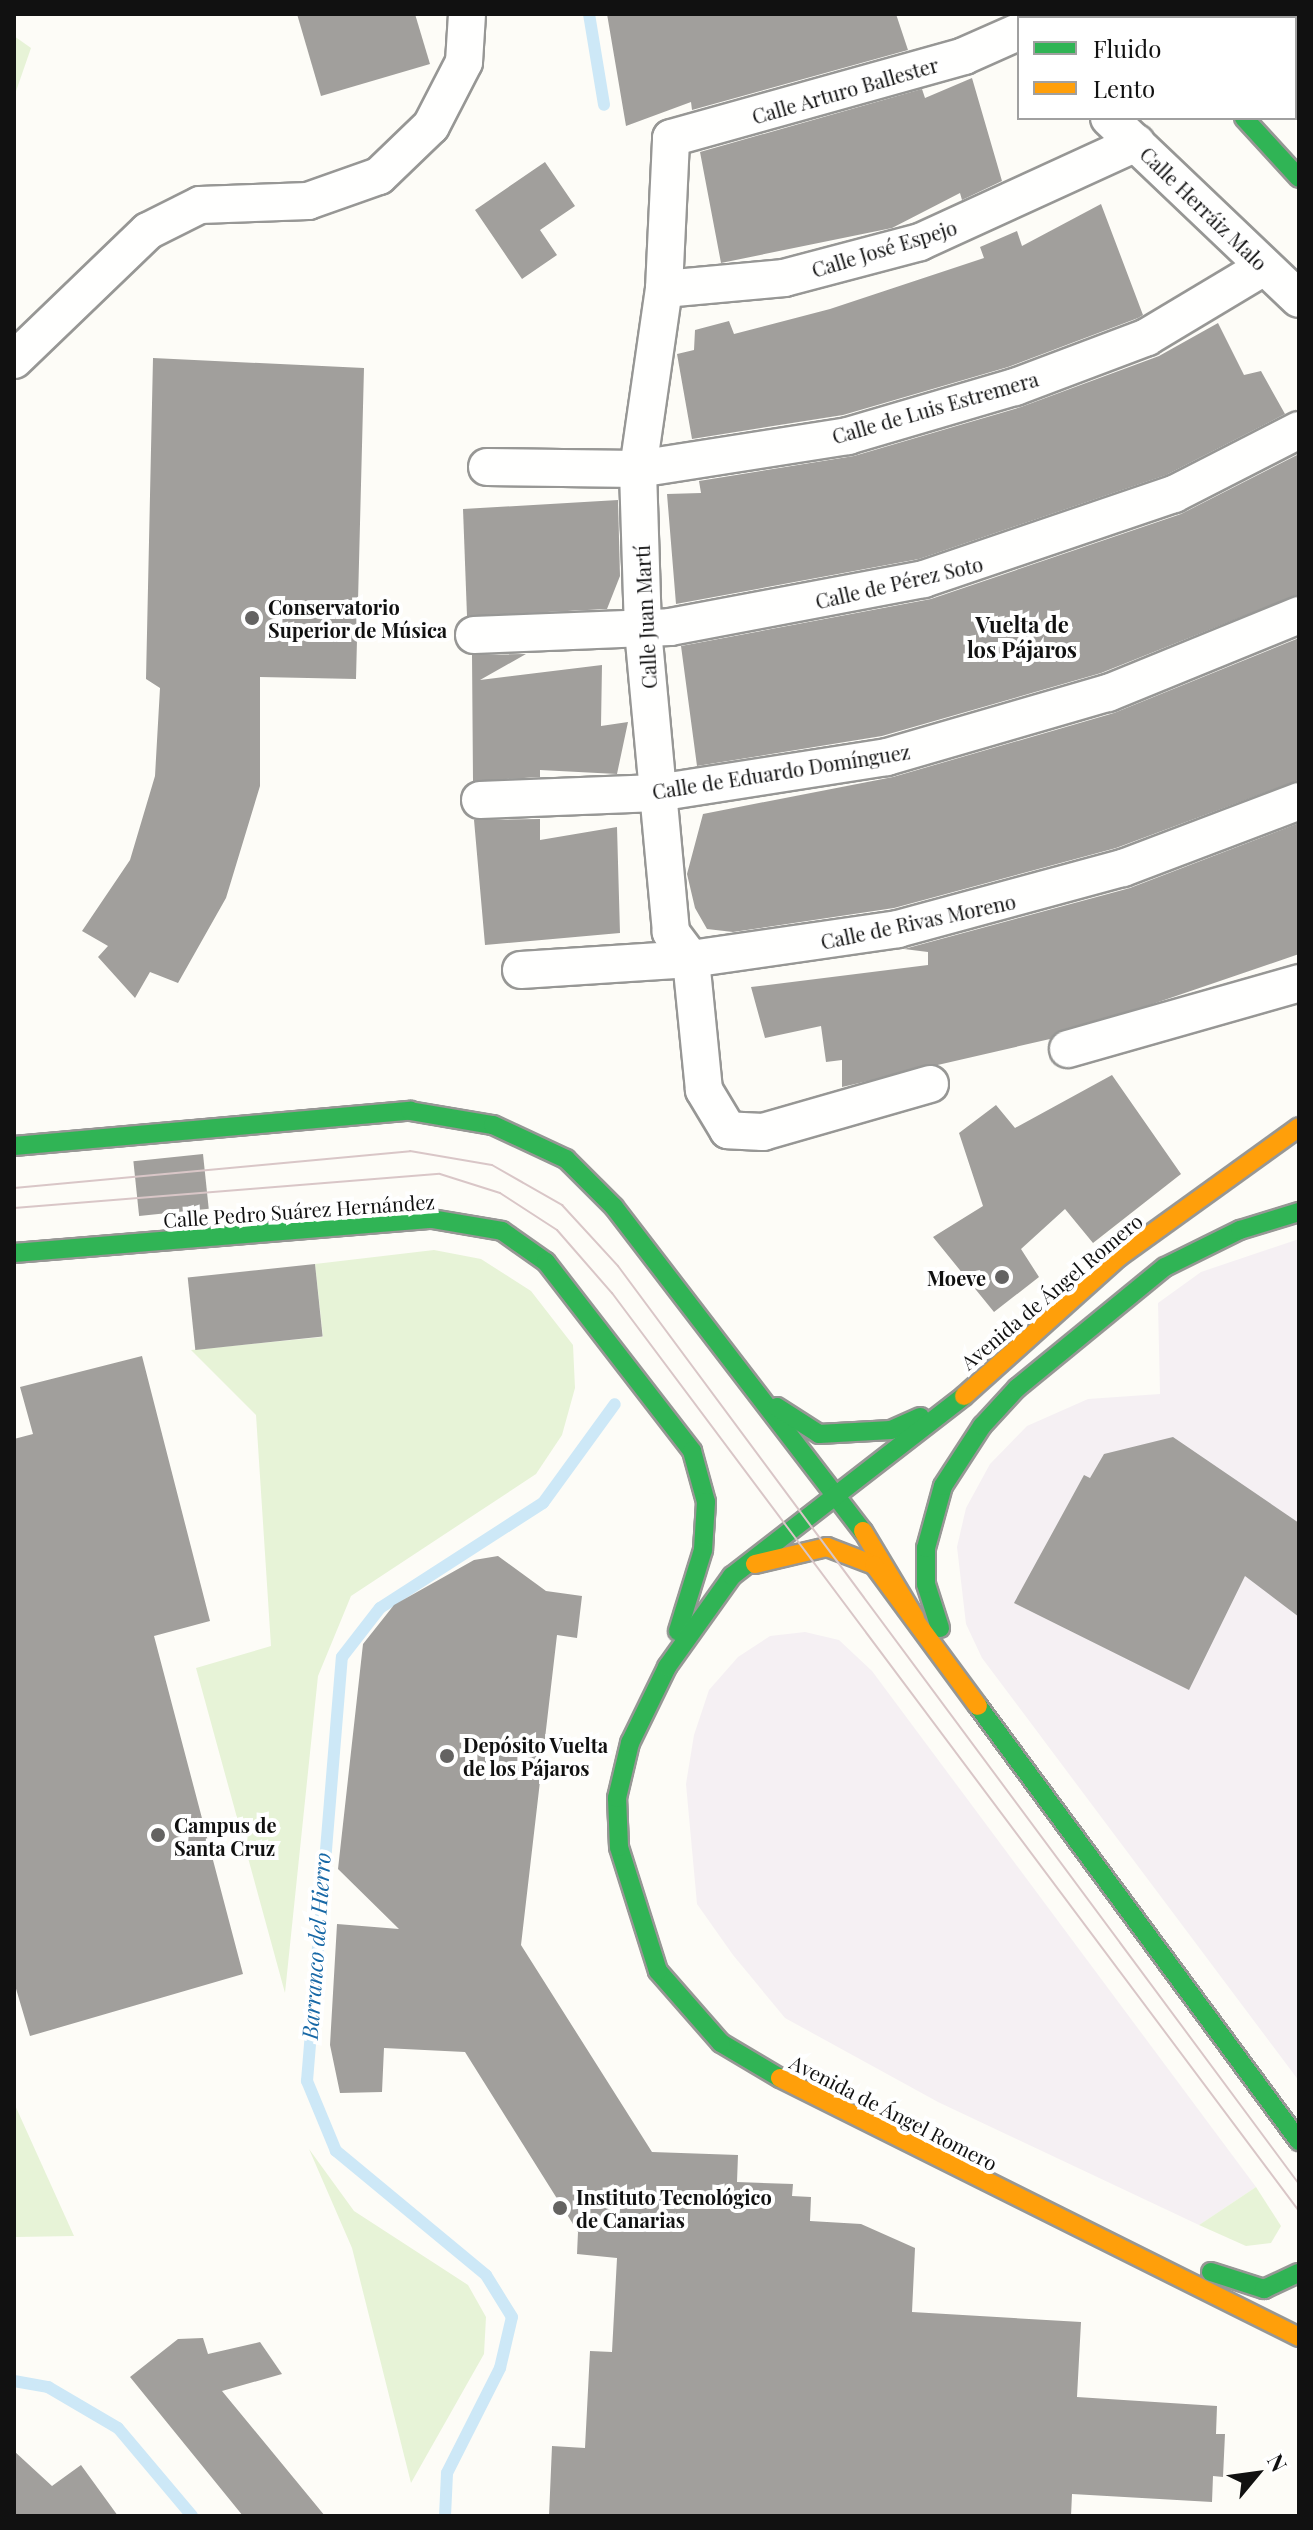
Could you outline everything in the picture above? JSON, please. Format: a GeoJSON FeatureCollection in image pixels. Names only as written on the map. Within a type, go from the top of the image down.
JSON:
{"type":"FeatureCollection","features":[{"type":"Feature","properties":{"kind":"main road"},"geometry":{"type":"LineString","coordinates":[[1246,120],[1299,178]]}},
{"type":"Feature","properties":{"kind":"main road"},"geometry":{"type":"LineString","coordinates":[[14,1146],[410,1111],[493,1125],[566,1159],[834,1492],[886,1562],[915,1618]]}},
{"type":"Feature","properties":{"kind":"main road","name":"Avenida de Ángel Romero"},"geometry":{"type":"LineString","coordinates":[[1299,1127],[1119,1257],[952,1405],[834,1492],[732,1576],[667,1667],[630,1743],[617,1798],[622,1862],[658,1971],[721,2043],[827,2107],[1299,2337]]}},
{"type":"Feature","properties":{"kind":"main road"},"geometry":{"type":"LineString","coordinates":[[958,1684],[926,1584],[926,1548],[943,1486],[982,1426],[1017,1388],[1165,1267],[1240,1230],[1299,1212]]}},
{"type":"Feature","properties":{"kind":"main road","name":"Calle Pedro Suárez Hernández"},"geometry":{"type":"LineString","coordinates":[[14,1253],[432,1219],[502,1231],[546,1262],[692,1451],[706,1502],[703,1550],[667,1667]]}},
{"type":"Feature","properties":{"kind":"main road"},"geometry":{"type":"LineString","coordinates":[[724,1354],[793,1423],[819,1434],[891,1430],[952,1405]]}},
{"type":"Feature","properties":{"kind":"main road"},"geometry":{"type":"LineString","coordinates":[[732,1576],[788,1553],[854,1552],[874,1565],[915,1618],[958,1684],[1299,2141]]}},
{"type":"Feature","properties":{"kind":"main road"},"geometry":{"type":"LineString","coordinates":[[1138,2259],[1192,2264],[1251,2288],[1273,2288],[1299,2273]]}},
{"type":"Feature","properties":{"kind":"street"},"geometry":{"type":"LineString","coordinates":[[14,360],[148,231],[200,205],[308,201],[379,176],[431,126],[464,62],[467,14]]}},
{"type":"Feature","properties":{"kind":"street","name":"Calle Arturo Ballester"},"geometry":{"type":"LineString","coordinates":[[671,138],[964,56],[1010,28]]}},
{"type":"Feature","properties":{"kind":"street","name":"Calle Herráiz Malo"},"geometry":{"type":"LineString","coordinates":[[1111,120],[1299,299]]}},
{"type":"Feature","properties":{"kind":"street","name":"Calle Juan Martí"},"geometry":{"type":"LineString","coordinates":[[671,138],[664,289],[638,469],[643,630],[671,932],[691,959],[704,1090],[728,1130],[763,1132],[930,1084]]}},
{"type":"Feature","properties":{"kind":"street","name":"Calle José Espejo"},"geometry":{"type":"LineString","coordinates":[[664,289],[784,278],[920,242],[1136,143]]}},
{"type":"Feature","properties":{"kind":"street","name":"Calle de Luis Estremera"},"geometry":{"type":"LineString","coordinates":[[487,467],[638,469],[848,436],[1015,387],[1147,337],[1264,267]]}},
{"type":"Feature","properties":{"kind":"street","name":"Calle de Pérez Soto"},"geometry":{"type":"LineString","coordinates":[[474,635],[643,630],[841,597],[1014,554],[1174,494],[1299,430]]}},
{"type":"Feature","properties":{"kind":"street","name":"Calle de Eduardo Domínguez"},"geometry":{"type":"LineString","coordinates":[[480,800],[657,793],[860,762],[986,733],[1108,693],[1299,615]]}},
{"type":"Feature","properties":{"kind":"street","name":"Calle de Rivas Moreno"},"geometry":{"type":"LineString","coordinates":[[521,970],[691,959],[898,929],[1021,899],[1299,801]]}},
{"type":"Feature","properties":{"kind":"street"},"geometry":{"type":"LineString","coordinates":[[1068,1049],[1299,983]]}},
{"type":"Feature","properties":{"kind":"shaded area"},"geometry":{"type":"Polygon","coordinates":[[[1299,1239],[1299,2081],[982,1658],[966,1624],[957,1547],[966,1508],[990,1464],[1027,1426],[1088,1399],[1160,1394],[1158,1303],[1201,1272],[1299,1239]]]}},
{"type":"Feature","properties":{"kind":"shaded area"},"geometry":{"type":"Polygon","coordinates":[[[805,1632],[839,1640],[872,1671],[1256,2187],[1199,2225],[938,2102],[785,2018],[733,1955],[697,1904],[686,1784],[694,1735],[709,1690],[738,1657],[770,1636],[805,1632]]]}},
{"type":"Feature","properties":{"kind":"green space"},"geometry":{"type":"Polygon","coordinates":[[[14,36],[31,48],[14,97],[14,36]]]}},
{"type":"Feature","properties":{"kind":"green space"},"geometry":{"type":"Polygon","coordinates":[[[434,1250],[481,1259],[531,1291],[573,1345],[575,1388],[562,1435],[536,1474],[351,1596],[318,1676],[285,1993],[196,1668],[271,1646],[256,1415],[191,1350],[323,1337],[315,1264],[434,1250]]]}},
{"type":"Feature","properties":{"kind":"green space"},"geometry":{"type":"Polygon","coordinates":[[[14,2103],[74,2236],[16,2237],[14,2103]]]}},
{"type":"Feature","properties":{"kind":"green space"},"geometry":{"type":"Polygon","coordinates":[[[309,2149],[354,2211],[468,2285],[486,2317],[484,2354],[411,2483],[352,2248],[309,2149]]]}},
{"type":"Feature","properties":{"kind":"green space"},"geometry":{"type":"Polygon","coordinates":[[[1256,2187],[1281,2226],[1271,2243],[1246,2246],[1199,2225],[1256,2187]]]}},
{"type":"Feature","properties":{"kind":"building"},"geometry":{"type":"Polygon","coordinates":[[[297,14],[415,14],[430,64],[321,96],[297,14]]]}},
{"type":"Feature","properties":{"kind":"building"},"geometry":{"type":"Polygon","coordinates":[[[607,14],[896,14],[908,50],[692,110],[691,102],[626,126],[607,14]]]}},
{"type":"Feature","properties":{"kind":"building"},"geometry":{"type":"Polygon","coordinates":[[[972,78],[1002,181],[962,200],[960,193],[892,228],[721,263],[700,152],[922,89],[925,98],[972,78]]]}},
{"type":"Feature","properties":{"kind":"building"},"geometry":{"type":"Polygon","coordinates":[[[545,162],[575,206],[540,230],[557,255],[522,279],[475,210],[545,162]]]}},
{"type":"Feature","properties":{"kind":"building"},"geometry":{"type":"Polygon","coordinates":[[[1101,204],[1143,315],[1138,318],[1008,367],[843,415],[692,439],[677,354],[694,350],[695,330],[729,321],[734,334],[830,309],[984,258],[980,247],[1017,231],[1022,246],[1101,204]]]}},
{"type":"Feature","properties":{"kind":"building"},"geometry":{"type":"Polygon","coordinates":[[[1218,323],[1244,375],[1261,371],[1285,414],[1166,475],[919,559],[676,604],[667,494],[701,493],[699,481],[854,456],[1021,407],[1159,356],[1218,323]]]}},
{"type":"Feature","properties":{"kind":"building"},"geometry":{"type":"Polygon","coordinates":[[[153,358],[364,368],[356,679],[260,677],[260,786],[226,898],[178,983],[150,972],[135,998],[98,957],[108,946],[82,931],[130,860],[155,776],[160,688],[146,679],[153,358]]]}},
{"type":"Feature","properties":{"kind":"building"},"geometry":{"type":"Polygon","coordinates":[[[1299,454],[1299,594],[1101,673],[882,736],[697,766],[681,646],[931,599],[1181,514],[1299,454]]]}},
{"type":"Feature","properties":{"kind":"building"},"geometry":{"type":"Polygon","coordinates":[[[618,500],[620,576],[607,609],[467,616],[463,509],[618,500]]]}},
{"type":"Feature","properties":{"kind":"building"},"geometry":{"type":"Polygon","coordinates":[[[1299,638],[1299,780],[1116,848],[894,908],[733,932],[707,929],[695,908],[687,874],[703,814],[893,777],[1114,713],[1299,638]]]}},
{"type":"Feature","properties":{"kind":"building"},"geometry":{"type":"Polygon","coordinates":[[[526,654],[480,680],[602,665],[601,726],[628,722],[617,774],[540,770],[540,777],[473,781],[472,655],[526,654]]]}},
{"type":"Feature","properties":{"kind":"building"},"geometry":{"type":"Polygon","coordinates":[[[540,819],[540,840],[617,827],[620,933],[485,945],[474,820],[540,819]]]}},
{"type":"Feature","properties":{"kind":"building"},"geometry":{"type":"Polygon","coordinates":[[[1299,823],[1299,954],[1050,1039],[842,1087],[842,1060],[826,1062],[821,1026],[765,1038],[751,987],[928,965],[928,952],[904,949],[1130,888],[1299,823]]]}},
{"type":"Feature","properties":{"kind":"building"},"geometry":{"type":"Polygon","coordinates":[[[1112,1075],[1181,1174],[1093,1243],[1065,1209],[1021,1249],[1039,1277],[994,1312],[933,1237],[983,1206],[959,1133],[996,1105],[1015,1128],[1112,1075]]]}},
{"type":"Feature","properties":{"kind":"building"},"geometry":{"type":"Polygon","coordinates":[[[203,1154],[209,1209],[139,1216],[133,1161],[203,1154]]]}},
{"type":"Feature","properties":{"kind":"building"},"geometry":{"type":"Polygon","coordinates":[[[315,1264],[323,1337],[195,1350],[188,1277],[315,1264]]]}},
{"type":"Feature","properties":{"kind":"building"},"geometry":{"type":"Polygon","coordinates":[[[142,1356],[210,1621],[154,1636],[243,1974],[30,2036],[14,1982],[14,1439],[33,1434],[20,1387],[142,1356]]]}},
{"type":"Feature","properties":{"kind":"building"},"geometry":{"type":"Polygon","coordinates":[[[1173,1437],[1299,1523],[1299,1617],[1245,1576],[1189,1690],[1014,1603],[1084,1475],[1090,1478],[1104,1454],[1173,1437]]]}},
{"type":"Feature","properties":{"kind":"building","name":"Instituto Tecnológico de Canarias"},"geometry":{"type":"Polygon","coordinates":[[[498,1556],[546,1591],[582,1596],[577,1638],[557,1635],[521,1945],[652,2152],[738,2155],[737,2182],[793,2184],[792,2196],[811,2197],[810,2221],[861,2224],[915,2248],[912,2312],[1081,2322],[1077,2397],[1217,2406],[1216,2434],[1225,2434],[1223,2477],[1213,2476],[1212,2502],[1072,2494],[1071,2516],[549,2516],[552,2446],[585,2448],[590,2351],[612,2352],[617,2258],[577,2254],[578,2232],[465,2052],[384,2048],[382,2092],[340,2093],[330,2045],[337,1924],[399,1929],[338,1869],[363,1644],[394,1605],[474,1560],[498,1556]]]}},
{"type":"Feature","properties":{"kind":"building"},"geometry":{"type":"Polygon","coordinates":[[[203,2338],[208,2354],[260,2342],[282,2374],[222,2391],[325,2516],[243,2516],[130,2377],[178,2339],[203,2338]]]}},
{"type":"Feature","properties":{"kind":"building"},"geometry":{"type":"Polygon","coordinates":[[[14,2451],[52,2486],[81,2465],[118,2516],[14,2516],[14,2451]]]}},
{"type":"Feature","properties":{"kind":"waterway","name":"Barranco del Hierro"},"geometry":{"type":"LineString","coordinates":[[589,14],[604,105]]}},
{"type":"Feature","properties":{"kind":"waterway","name":"Barranco del Hierro"},"geometry":{"type":"LineString","coordinates":[[445,2516],[447,2473],[500,2368],[512,2317],[486,2275],[336,2151],[307,2081],[342,1657],[380,1608],[543,1503],[615,1404]]}},
{"type":"Feature","properties":{"kind":"waterway"},"geometry":{"type":"LineString","coordinates":[[14,2381],[48,2387],[118,2428],[192,2516]]}},
{"type":"Feature","properties":{"kind":"tram line"},"geometry":{"type":"LineString","coordinates":[[14,1188],[410,1151],[492,1165],[562,1205],[618,1266],[1299,2184]]}},
{"type":"Feature","properties":{"kind":"tram line"},"geometry":{"type":"LineString","coordinates":[[14,1208],[440,1174],[500,1193],[557,1230],[612,1293],[1299,2211]]}},
{"type":"Feature","properties":{"kind":"traffic: fast"},"geometry":{"type":"LineString","coordinates":[[1246,120],[1299,178]]}},
{"type":"Feature","properties":{"kind":"traffic: fast"},"geometry":{"type":"LineString","coordinates":[[14,1146],[410,1111],[493,1125],[566,1159],[614,1207],[863,1531]]}},
{"type":"Feature","properties":{"kind":"traffic: fast"},"geometry":{"type":"LineString","coordinates":[[940,1628],[926,1584],[926,1548],[943,1486],[982,1426],[1017,1388],[1165,1267],[1240,1230],[1299,1212]]}},
{"type":"Feature","properties":{"kind":"traffic: fast"},"geometry":{"type":"LineString","coordinates":[[14,1253],[432,1219],[502,1231],[546,1262],[692,1451],[706,1502],[703,1550],[678,1631]]}},
{"type":"Feature","properties":{"kind":"traffic: fast"},"geometry":{"type":"LineString","coordinates":[[780,2078],[721,2043],[658,1971],[619,1847],[617,1798],[630,1743],[667,1667],[732,1576],[964,1396]]}},
{"type":"Feature","properties":{"kind":"traffic: fast"},"geometry":{"type":"LineString","coordinates":[[777,1407],[819,1434],[891,1430],[920,1417]]}},
{"type":"Feature","properties":{"kind":"traffic: fast"},"geometry":{"type":"LineString","coordinates":[[978,1706],[1299,2141]]}},
{"type":"Feature","properties":{"kind":"traffic: fast"},"geometry":{"type":"LineString","coordinates":[[1211,2272],[1264,2289],[1299,2273]]}},
{"type":"Feature","properties":{"kind":"traffic: slow"},"geometry":{"type":"LineString","coordinates":[[964,1396],[1119,1257],[1299,1127]]}},
{"type":"Feature","properties":{"kind":"traffic: slow"},"geometry":{"type":"LineString","coordinates":[[863,1531],[915,1618]]}},
{"type":"Feature","properties":{"kind":"traffic: slow"},"geometry":{"type":"LineString","coordinates":[[755,1564],[827,1547],[874,1565],[978,1706]]}},
{"type":"Feature","properties":{"kind":"traffic: slow"},"geometry":{"type":"LineString","coordinates":[[780,2078],[1299,2337]]}},
{"type":"Feature","properties":{"kind":"place","name":"Conservatorio Superior de Música"},"geometry":{"type":"Point","coordinates":[252,618]}},
{"type":"Feature","properties":{"kind":"place","name":"Moeve"},"geometry":{"type":"Point","coordinates":[1002,1277]}},
{"type":"Feature","properties":{"kind":"place","name":"Depósito Vuelta de los Pájaros"},"geometry":{"type":"Point","coordinates":[447,1756]}},
{"type":"Feature","properties":{"kind":"place","name":"Campus de Santa Cruz"},"geometry":{"type":"Point","coordinates":[158,1835]}},
{"type":"Feature","properties":{"kind":"place","name":"Instituto Tecnológico de Canarias"},"geometry":{"type":"Point","coordinates":[560,2208]}},
{"type":"Feature","properties":{"kind":"district","name":"Vuelta de los Pájaros"},"geometry":{"type":"Point","coordinates":[1022,636]}}]}
